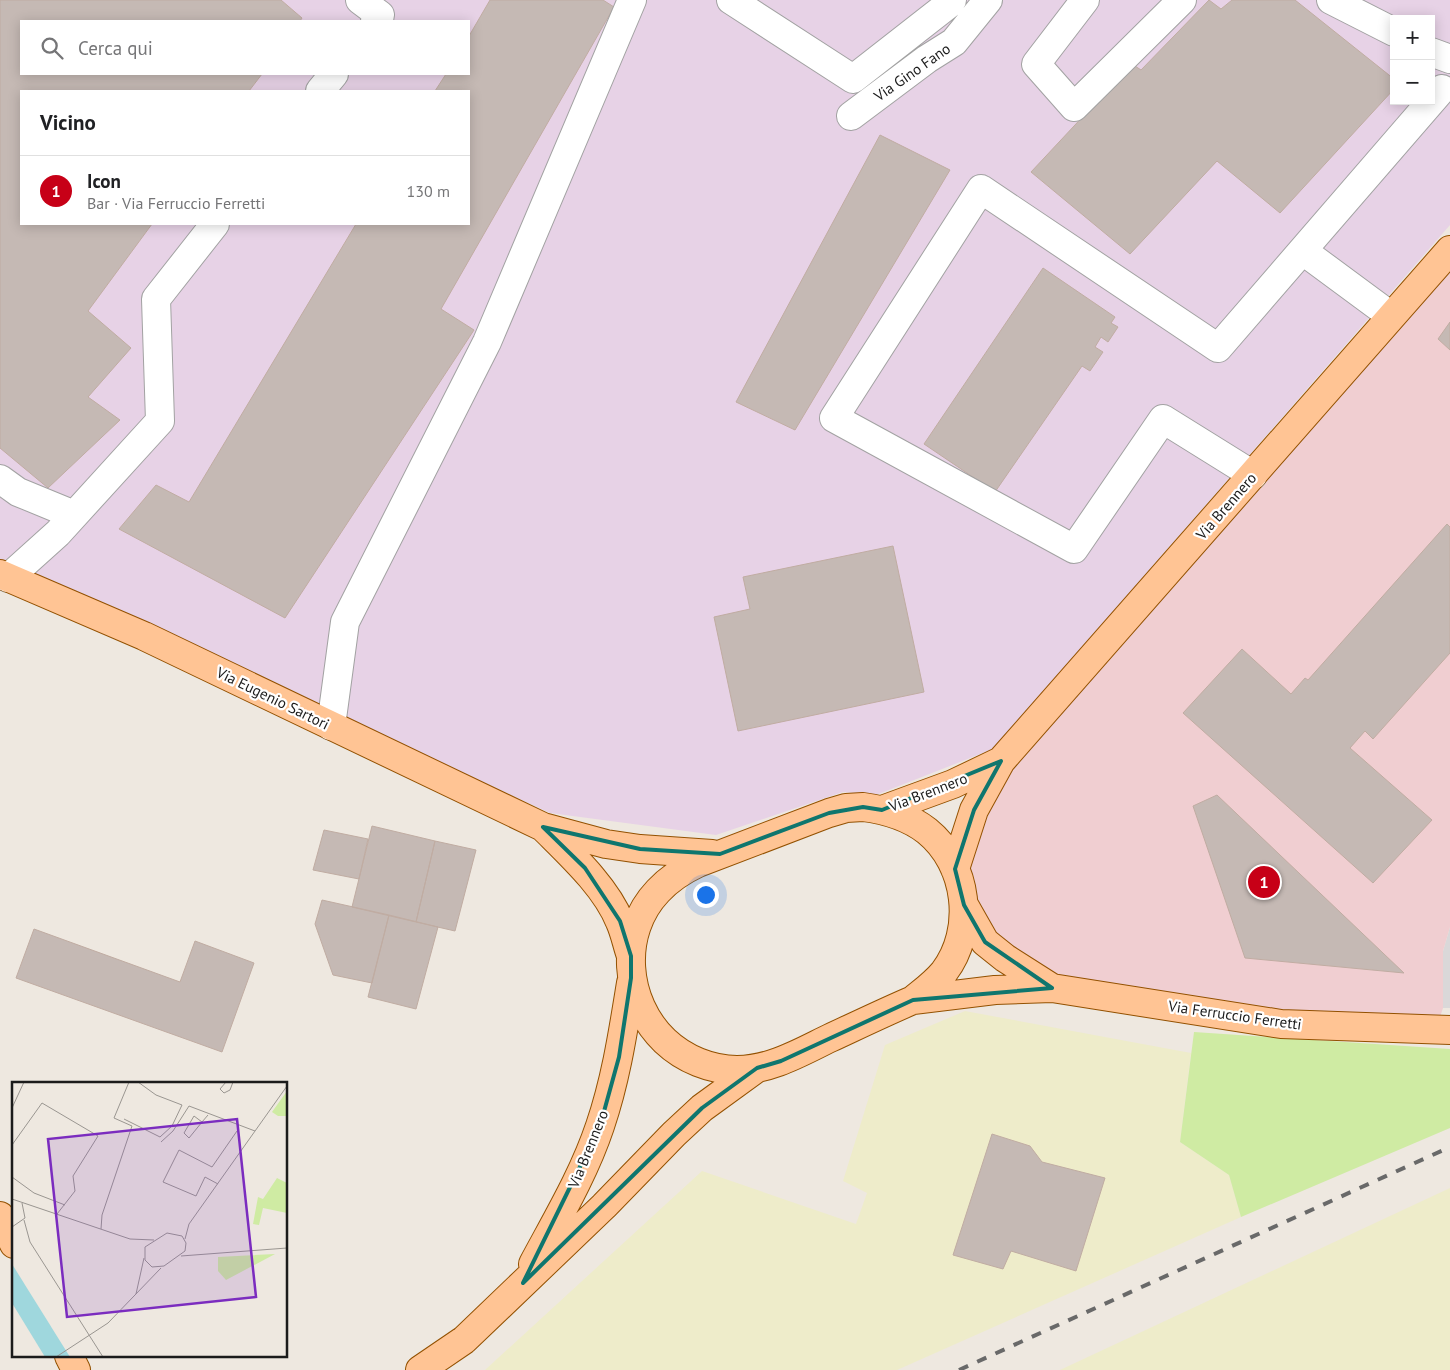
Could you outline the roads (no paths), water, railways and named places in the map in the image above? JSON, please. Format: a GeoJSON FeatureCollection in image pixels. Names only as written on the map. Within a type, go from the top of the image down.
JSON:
{"type":"FeatureCollection","features":[{"type":"Feature","properties":{"kind":"main road","name":"Via Brennero"},"geometry":{"type":"LineString","coordinates":[[956,869],[974,810],[1001,761],[1450,250]]}},
{"type":"Feature","properties":{"kind":"main road","name":"Via Eugenio Sartori"},"geometry":{"type":"LineString","coordinates":[[4,576],[144,636],[543,827],[606,844],[680,853],[720,854]]}},
{"type":"Feature","properties":{"kind":"main road","name":"Via Brennero"},"geometry":{"type":"LineString","coordinates":[[523,1283],[584,1166],[600,1126],[619,1057],[634,935],[642,915],[658,891],[678,873],[698,863],[829,812],[863,807],[882,810],[953,784],[1001,761]]}},
{"type":"Feature","properties":{"kind":"main road"},"geometry":{"type":"LineString","coordinates":[[757,1068],[781,1061],[913,1000],[937,980],[950,964],[962,933],[964,905],[956,869],[939,842],[927,831],[898,814],[882,810]]}},
{"type":"Feature","properties":{"kind":"main road","name":"Via Eugenio Sartori"},"geometry":{"type":"LineString","coordinates":[[543,827],[584,868],[600,888],[620,921],[636,996],[644,1014],[659,1035],[685,1056],[700,1063],[717,1068],[737,1070],[757,1068]]}},
{"type":"Feature","properties":{"kind":"main road","name":"Via Ferruccio Ferretti"},"geometry":{"type":"LineString","coordinates":[[964,905],[985,942],[1004,958],[1052,988]]}},
{"type":"Feature","properties":{"kind":"main road","name":"Via Ferruccio Ferretti"},"geometry":{"type":"LineString","coordinates":[[913,1000],[995,990],[1052,988],[1281,1024],[1450,1030]]}},
{"type":"Feature","properties":{"kind":"main road","name":"Via Brennero"},"geometry":{"type":"LineString","coordinates":[[420,1370],[464,1340],[604,1206],[702,1108],[757,1068]]}},
{"type":"Feature","properties":{"kind":"main road"},"geometry":{"type":"LineString","coordinates":[[0,1216],[12,1240]]}},
{"type":"Feature","properties":{"kind":"main road"},"geometry":{"type":"LineString","coordinates":[[70,1358],[76,1370]]}},
{"type":"Feature","properties":{"kind":"lane"},"geometry":{"type":"LineString","coordinates":[[360,0],[380,15],[376,20]]}},
{"type":"Feature","properties":{"kind":"lane"},"geometry":{"type":"LineString","coordinates":[[331,726],[345,622],[487,342],[632,0]]}},
{"type":"Feature","properties":{"kind":"lane"},"geometry":{"type":"LineString","coordinates":[[731,0],[853,79],[952,0]]}},
{"type":"Feature","properties":{"kind":"lane","name":"Via Gino Fano"},"geometry":{"type":"LineString","coordinates":[[851,116],[927,59],[954,42],[988,0]]}},
{"type":"Feature","properties":{"kind":"lane"},"geometry":{"type":"LineString","coordinates":[[1085,0],[1036,64],[1074,107],[1182,0]]}},
{"type":"Feature","properties":{"kind":"lane"},"geometry":{"type":"LineString","coordinates":[[1331,0],[1390,30]]}},
{"type":"Feature","properties":{"kind":"lane"},"geometry":{"type":"LineString","coordinates":[[1435,54],[1450,60]]}},
{"type":"Feature","properties":{"kind":"lane"},"geometry":{"type":"LineString","coordinates":[[321,90],[333,75]]}},
{"type":"Feature","properties":{"kind":"lane"},"geometry":{"type":"LineString","coordinates":[[1253,475],[1163,419],[1074,549],[834,418],[981,189],[1218,348],[1442,90]]}},
{"type":"Feature","properties":{"kind":"lane"},"geometry":{"type":"LineString","coordinates":[[4,576],[58,533],[160,420],[156,299],[214,225]]}},
{"type":"Feature","properties":{"kind":"lane"},"geometry":{"type":"LineString","coordinates":[[1303,251],[1391,316]]}},
{"type":"Feature","properties":{"kind":"lane"},"geometry":{"type":"LineString","coordinates":[[0,479],[18,492],[74,515]]}},
{"type":"Feature","properties":{"kind":"railway"},"geometry":{"type":"LineString","coordinates":[[959,1370],[1450,1147]]}},
{"type":"Feature","properties":{"kind":"place","name":"Icon"},"geometry":{"type":"Point","coordinates":[1264,882]}}]}
